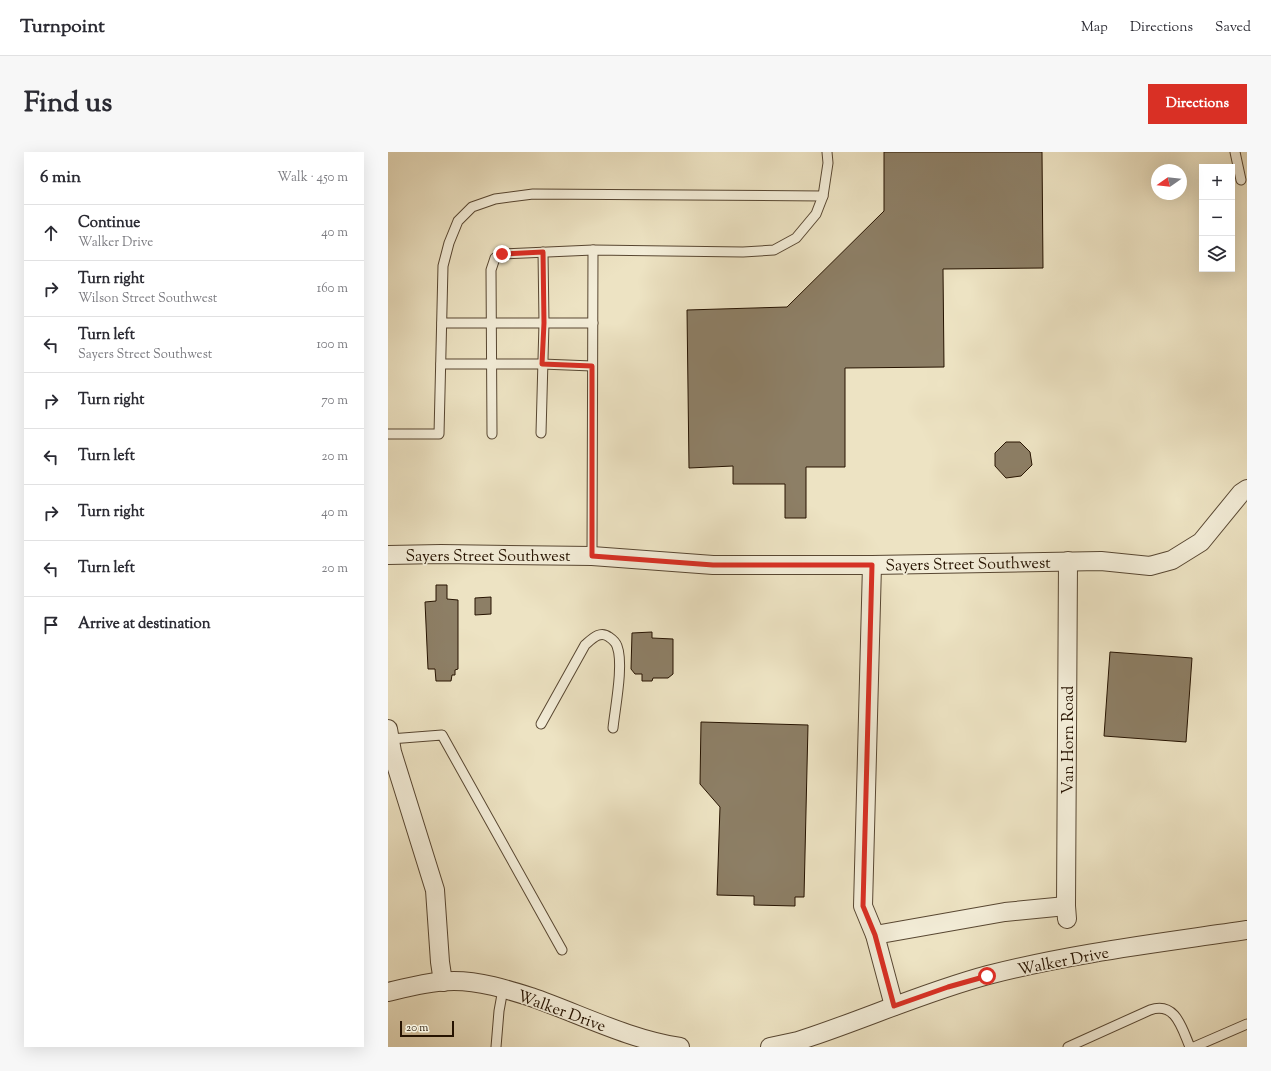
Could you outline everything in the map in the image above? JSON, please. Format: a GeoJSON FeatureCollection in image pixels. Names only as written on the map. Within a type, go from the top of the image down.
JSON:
{"type":"FeatureCollection","features":[{"type":"Feature","properties":{"kind":"street","name":"Sayers Street Southwest"},"geometry":{"type":"LineString","coordinates":[[388,555],[441,554],[592,556],[713,565],[872,565],[1101,561],[1150,566],[1172,560],[1201,542],[1241,493],[1247,489]]}},
{"type":"Feature","properties":{"kind":"street","name":"Van Horn Road"},"geometry":{"type":"LineString","coordinates":[[875,935],[1005,912],[1066,913],[1068,561]]}},
{"type":"Feature","properties":{"kind":"street"},"geometry":{"type":"LineString","coordinates":[[872,565],[863,906],[875,935],[894,1006]]}},
{"type":"Feature","properties":{"kind":"street"},"geometry":{"type":"LineString","coordinates":[[389,734],[392,752],[435,890],[440,962],[443,982]]}},
{"type":"Feature","properties":{"kind":"street","name":"Walker Drive"},"geometry":{"type":"LineString","coordinates":[[770,1047],[800,1044],[829,1031],[948,987],[1022,967],[1099,952],[1247,930]]}},
{"type":"Feature","properties":{"kind":"street","name":"Walker Drive"},"geometry":{"type":"LineString","coordinates":[[388,992],[415,986],[454,981],[480,984],[503,989],[540,1001],[648,1041],[680,1047]]}},
{"type":"Feature","properties":{"kind":"lane"},"geometry":{"type":"LineString","coordinates":[[492,434],[490,270],[495,258],[502,254],[593,250],[744,252],[774,250],[796,238],[816,214],[822,196],[828,163],[827,152]]}},
{"type":"Feature","properties":{"kind":"lane"},"geometry":{"type":"LineString","coordinates":[[1235,152],[1241,180]]}},
{"type":"Feature","properties":{"kind":"lane"},"geometry":{"type":"LineString","coordinates":[[388,434],[439,434],[443,266],[449,243],[458,220],[472,207],[496,199],[533,194],[822,196]]}},
{"type":"Feature","properties":{"kind":"lane"},"geometry":{"type":"LineString","coordinates":[[592,556],[593,250]]}},
{"type":"Feature","properties":{"kind":"lane"},"geometry":{"type":"LineString","coordinates":[[540,433],[544,323],[543,252]]}},
{"type":"Feature","properties":{"kind":"lane"},"geometry":{"type":"LineString","coordinates":[[442,323],[593,323]]}},
{"type":"Feature","properties":{"kind":"lane"},"geometry":{"type":"LineString","coordinates":[[441,364],[542,364],[592,366]]}},
{"type":"Feature","properties":{"kind":"lane"},"geometry":{"type":"LineString","coordinates":[[541,724],[585,645],[596,635],[605,634],[611,638],[617,646],[620,660],[613,728]]}},
{"type":"Feature","properties":{"kind":"lane"},"geometry":{"type":"LineString","coordinates":[[389,734],[442,735],[562,950]]}},
{"type":"Feature","properties":{"kind":"lane"},"geometry":{"type":"LineString","coordinates":[[496,1047],[498,1011],[503,989]]}},
{"type":"Feature","properties":{"kind":"lane"},"geometry":{"type":"LineString","coordinates":[[1068,1047],[1150,1010],[1162,1008],[1172,1012],[1176,1016],[1190,1047]]}},
{"type":"Feature","properties":{"kind":"lane"},"geometry":{"type":"LineString","coordinates":[[1194,1047],[1247,1024]]}},
{"type":"Feature","properties":{"kind":"building"},"geometry":{"type":"Polygon","coordinates":[[[884,152],[1042,152],[1043,268],[943,269],[944,367],[845,368],[845,467],[806,467],[806,518],[785,518],[785,484],[733,484],[733,466],[689,468],[687,310],[787,307],[884,211],[884,152]]]}},
{"type":"Feature","properties":{"kind":"building"},"geometry":{"type":"Polygon","coordinates":[[[1006,442],[1020,442],[1030,452],[1032,465],[1021,476],[1006,478],[995,466],[995,453],[1006,442]]]}},
{"type":"Feature","properties":{"kind":"building"},"geometry":{"type":"Polygon","coordinates":[[[436,585],[447,585],[447,599],[458,600],[458,669],[455,670],[455,675],[452,675],[451,681],[436,681],[435,669],[428,669],[425,602],[436,601],[436,585]]]}},
{"type":"Feature","properties":{"kind":"building"},"geometry":{"type":"Polygon","coordinates":[[[491,597],[491,614],[475,615],[475,598],[491,597]]]}},
{"type":"Feature","properties":{"kind":"building"},"geometry":{"type":"Polygon","coordinates":[[[652,632],[652,638],[673,639],[673,674],[668,678],[653,678],[652,681],[642,681],[642,674],[635,674],[631,669],[632,633],[652,632]]]}},
{"type":"Feature","properties":{"kind":"building"},"geometry":{"type":"Polygon","coordinates":[[[1110,652],[1192,658],[1186,742],[1104,736],[1110,652]]]}},
{"type":"Feature","properties":{"kind":"building"},"geometry":{"type":"Polygon","coordinates":[[[701,722],[808,725],[804,897],[795,897],[795,906],[754,905],[754,896],[717,895],[720,807],[700,784],[701,722]]]}},
{"type":"Feature","properties":{"kind":"route"},"geometry":{"type":"LineString","coordinates":[[502,254],[543,252],[544,323],[542,364],[592,366],[592,556],[713,565],[872,565],[863,906],[875,935],[894,1006],[948,987],[987,976]]}}]}
